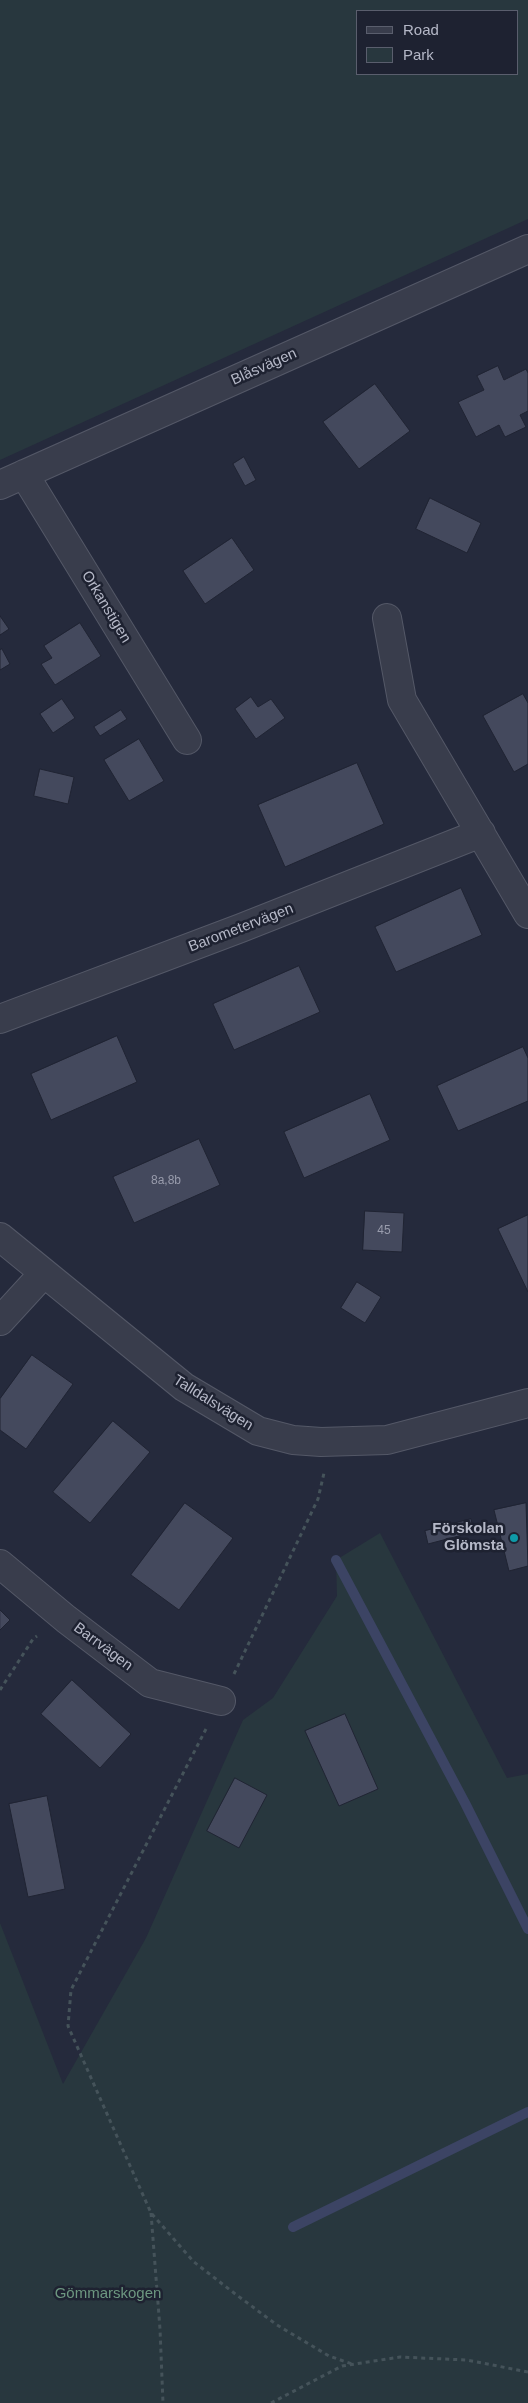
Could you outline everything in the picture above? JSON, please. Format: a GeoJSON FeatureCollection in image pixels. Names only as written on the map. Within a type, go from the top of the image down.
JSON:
{"type":"FeatureCollection","features":[{"type":"Feature","properties":{"kind":"street","name":"Blåsvägen"},"geometry":{"type":"LineString","coordinates":[[0,485],[528,249]]}},
{"type":"Feature","properties":{"kind":"street","name":"Orkanstigen"},"geometry":{"type":"LineString","coordinates":[[24,474],[187,740]]}},
{"type":"Feature","properties":{"kind":"street"},"geometry":{"type":"LineString","coordinates":[[387,618],[402,700],[528,914]]}},
{"type":"Feature","properties":{"kind":"street","name":"Barometervägen"},"geometry":{"type":"LineString","coordinates":[[0,1020],[241,928],[481,833]]}},
{"type":"Feature","properties":{"kind":"street","name":"Talldalsvägen"},"geometry":{"type":"LineString","coordinates":[[0,1238],[184,1387],[258,1431],[293,1440],[387,1440],[528,1403]]}},
{"type":"Feature","properties":{"kind":"street"},"geometry":{"type":"LineString","coordinates":[[0,1321],[44,1273]]}},
{"type":"Feature","properties":{"kind":"street","name":"Barrvägen"},"geometry":{"type":"LineString","coordinates":[[0,1564],[66,1619],[150,1683],[221,1701]]}},
{"type":"Feature","properties":{"kind":"path"},"geometry":{"type":"LineString","coordinates":[[325,1468],[318,1499],[221,1701],[71,1990],[68,2026],[151,2213],[194,2262],[256,2309],[278,2325],[329,2356],[354,2365]]}},
{"type":"Feature","properties":{"kind":"path"},"geometry":{"type":"LineString","coordinates":[[0,1690],[33,1639],[66,1619]]}},
{"type":"Feature","properties":{"kind":"path"},"geometry":{"type":"LineString","coordinates":[[151,2213],[160,2329],[163,2403]]}},
{"type":"Feature","properties":{"kind":"path"},"geometry":{"type":"LineString","coordinates":[[271,2403],[342,2366],[400,2356],[467,2360],[528,2372]]}},
{"type":"Feature","properties":{"kind":"green space"},"geometry":{"type":"Polygon","coordinates":[[[0,0],[528,0],[528,219],[0,460],[0,0]]]}},
{"type":"Feature","properties":{"kind":"green space","name":"Gömmarskogen"},"geometry":{"type":"Polygon","coordinates":[[[380,1533],[507,1778],[528,1774],[528,2403],[0,2403],[0,1923],[63,2084],[146,1938],[243,1720],[273,1698],[337,1596],[336,1560],[380,1533]]]}},
{"type":"Feature","properties":{"kind":"building"},"geometry":{"type":"Polygon","coordinates":[[[498,366],[504,380],[526,369],[528,373],[528,411],[520,415],[526,427],[505,437],[499,425],[476,437],[458,402],[484,390],[477,376],[498,366]]]}},
{"type":"Feature","properties":{"kind":"building"},"geometry":{"type":"Polygon","coordinates":[[[375,384],[410,431],[359,469],[323,422],[375,384]]]}},
{"type":"Feature","properties":{"kind":"building"},"geometry":{"type":"Polygon","coordinates":[[[244,457],[256,480],[245,486],[233,464],[244,457]]]}},
{"type":"Feature","properties":{"kind":"building"},"geometry":{"type":"Polygon","coordinates":[[[430,498],[481,523],[467,553],[416,529],[430,498]]]}},
{"type":"Feature","properties":{"kind":"building"},"geometry":{"type":"Polygon","coordinates":[[[232,538],[254,570],[205,604],[183,571],[232,538]]]}},
{"type":"Feature","properties":{"kind":"building"},"geometry":{"type":"Polygon","coordinates":[[[0,616],[9,629],[0,635],[0,616]]]}},
{"type":"Feature","properties":{"kind":"building"},"geometry":{"type":"Polygon","coordinates":[[[80,623],[101,656],[55,685],[41,664],[52,658],[44,646],[80,623]]]}},
{"type":"Feature","properties":{"kind":"building"},"geometry":{"type":"Polygon","coordinates":[[[2,649],[10,664],[0,670],[0,650],[2,649]]]}},
{"type":"Feature","properties":{"kind":"building"},"geometry":{"type":"Polygon","coordinates":[[[523,694],[528,703],[528,764],[514,772],[483,716],[523,694]]]}},
{"type":"Feature","properties":{"kind":"building"},"geometry":{"type":"Polygon","coordinates":[[[251,697],[258,707],[271,699],[285,718],[256,739],[235,709],[251,697]]]}},
{"type":"Feature","properties":{"kind":"building"},"geometry":{"type":"Polygon","coordinates":[[[62,699],[75,718],[53,733],[40,714],[62,699]]]}},
{"type":"Feature","properties":{"kind":"building"},"geometry":{"type":"Polygon","coordinates":[[[121,710],[127,719],[100,736],[94,727],[121,710]]]}},
{"type":"Feature","properties":{"kind":"building"},"geometry":{"type":"Polygon","coordinates":[[[139,739],[164,781],[129,801],[104,760],[139,739]]]}},
{"type":"Feature","properties":{"kind":"building"},"geometry":{"type":"Polygon","coordinates":[[[357,763],[384,824],[285,867],[258,805],[357,763]]]}},
{"type":"Feature","properties":{"kind":"building"},"geometry":{"type":"Polygon","coordinates":[[[40,769],[74,777],[68,804],[34,796],[40,769]]]}},
{"type":"Feature","properties":{"kind":"building"},"geometry":{"type":"Polygon","coordinates":[[[461,888],[482,935],[396,972],[375,927],[461,888]]]}},
{"type":"Feature","properties":{"kind":"building"},"geometry":{"type":"Polygon","coordinates":[[[299,966],[320,1012],[234,1050],[213,1004],[299,966]]]}},
{"type":"Feature","properties":{"kind":"building"},"geometry":{"type":"Polygon","coordinates":[[[117,1036],[137,1082],[51,1120],[31,1074],[117,1036]]]}},
{"type":"Feature","properties":{"kind":"building"},"geometry":{"type":"Polygon","coordinates":[[[523,1047],[528,1058],[528,1101],[458,1131],[437,1086],[523,1047]]]}},
{"type":"Feature","properties":{"kind":"building"},"geometry":{"type":"Polygon","coordinates":[[[370,1094],[390,1140],[304,1178],[284,1132],[370,1094]]]}},
{"type":"Feature","properties":{"kind":"building"},"geometry":{"type":"Polygon","coordinates":[[[199,1139],[220,1185],[134,1223],[113,1177],[199,1139]]]}},
{"type":"Feature","properties":{"kind":"building"},"geometry":{"type":"Polygon","coordinates":[[[365,1211],[404,1213],[402,1252],[363,1250],[365,1211]]]}},
{"type":"Feature","properties":{"kind":"building"},"geometry":{"type":"Polygon","coordinates":[[[528,1215],[528,1292],[498,1229],[528,1215]]]}},
{"type":"Feature","properties":{"kind":"building"},"geometry":{"type":"Polygon","coordinates":[[[357,1282],[381,1297],[365,1323],[341,1308],[357,1282]]]}},
{"type":"Feature","properties":{"kind":"building"},"geometry":{"type":"Polygon","coordinates":[[[32,1355],[73,1384],[26,1449],[0,1430],[0,1399],[32,1355]]]}},
{"type":"Feature","properties":{"kind":"building"},"geometry":{"type":"Polygon","coordinates":[[[113,1421],[150,1452],[90,1523],[53,1492],[113,1421]]]}},
{"type":"Feature","properties":{"kind":"building"},"geometry":{"type":"Polygon","coordinates":[[[185,1503],[233,1538],[179,1610],[131,1575],[185,1503]]]}},
{"type":"Feature","properties":{"kind":"building","name":"Förskolan Glömsta"},"geometry":{"type":"Polygon","coordinates":[[[526,1503],[528,1566],[509,1571],[494,1510],[526,1503]]]}},
{"type":"Feature","properties":{"kind":"building"},"geometry":{"type":"Polygon","coordinates":[[[471,1519],[474,1532],[428,1544],[425,1531],[471,1519]]]}},
{"type":"Feature","properties":{"kind":"building"},"geometry":{"type":"Polygon","coordinates":[[[0,1610],[10,1620],[0,1630],[0,1610]]]}},
{"type":"Feature","properties":{"kind":"building"},"geometry":{"type":"Polygon","coordinates":[[[72,1680],[131,1734],[100,1768],[41,1714],[72,1680]]]}},
{"type":"Feature","properties":{"kind":"building"},"geometry":{"type":"Polygon","coordinates":[[[345,1714],[378,1789],[339,1806],[305,1731],[345,1714]]]}},
{"type":"Feature","properties":{"kind":"building"},"geometry":{"type":"Polygon","coordinates":[[[235,1778],[267,1795],[239,1848],[207,1831],[235,1778]]]}},
{"type":"Feature","properties":{"kind":"building"},"geometry":{"type":"Polygon","coordinates":[[[47,1796],[65,1889],[28,1897],[9,1804],[47,1796]]]}},
{"type":"Feature","properties":{"kind":"waterway"},"geometry":{"type":"LineString","coordinates":[[336,1560],[465,1803],[528,1929]]}},
{"type":"Feature","properties":{"kind":"waterway"},"geometry":{"type":"LineString","coordinates":[[293,2227],[528,2112]]}},
{"type":"Feature","properties":{"kind":"place","name":"Förskolan Glömsta"},"geometry":{"type":"Point","coordinates":[514,1538]}}]}
